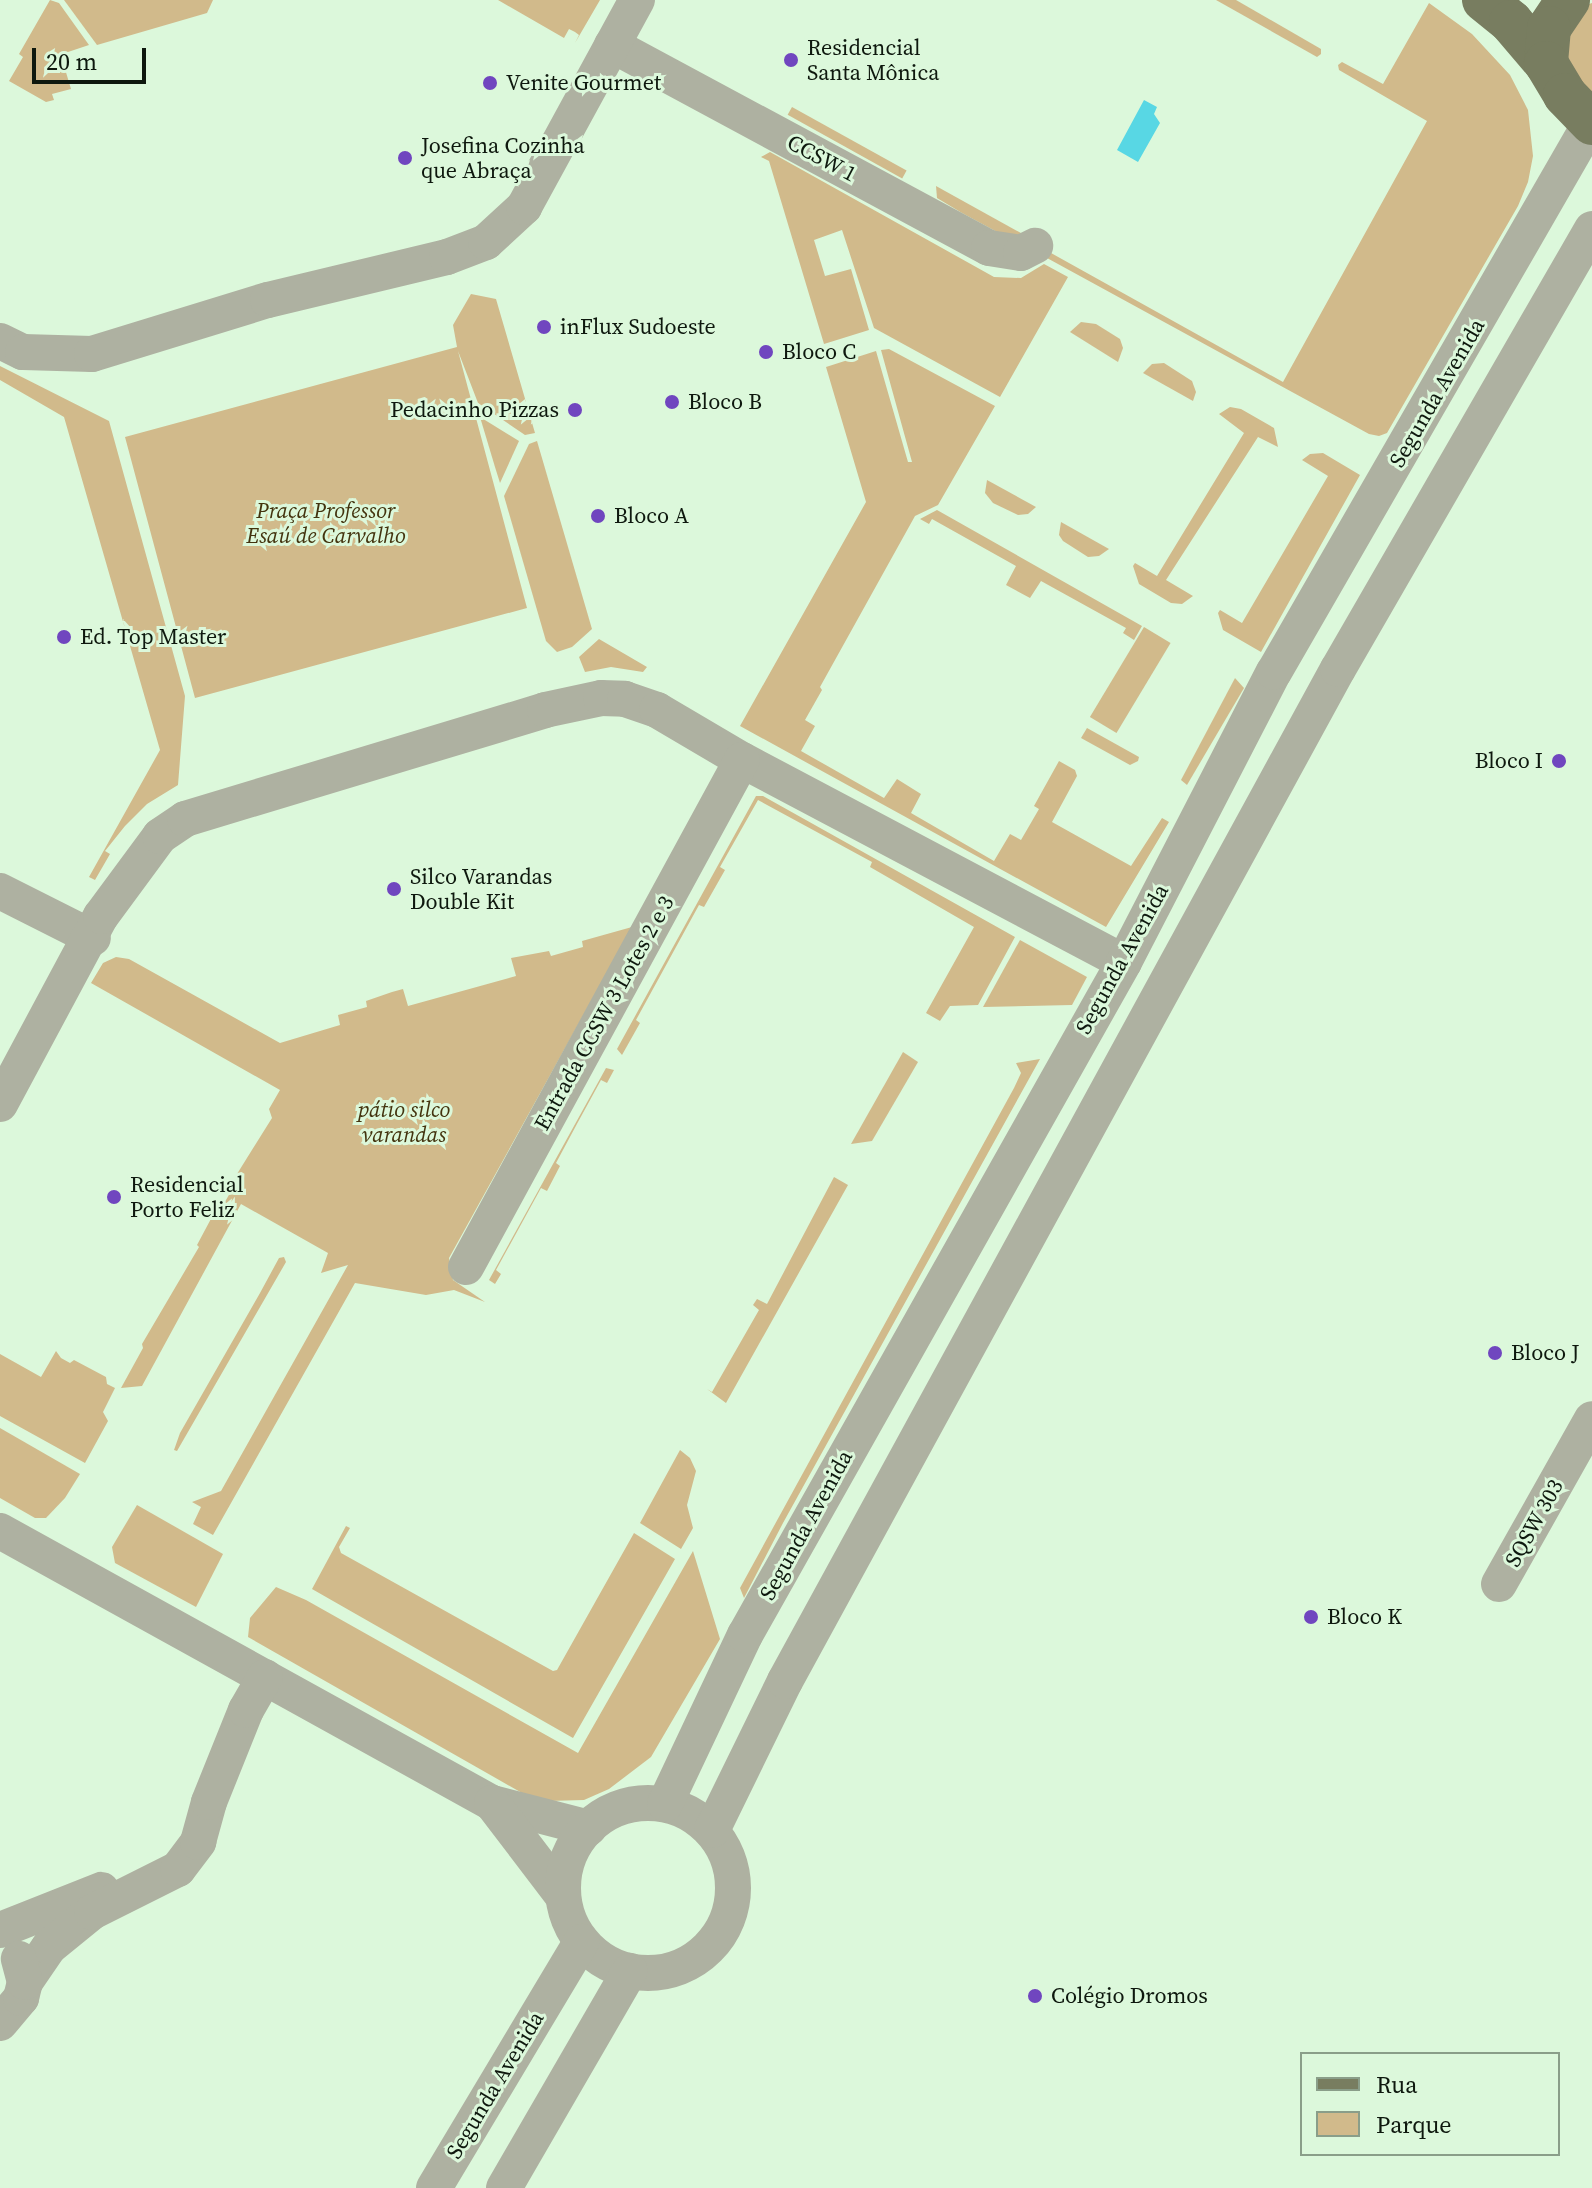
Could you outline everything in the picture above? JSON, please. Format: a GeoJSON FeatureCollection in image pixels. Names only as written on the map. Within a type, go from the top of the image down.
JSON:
{"type":"FeatureCollection","features":[{"type":"Feature","properties":{"kind":"main road"},"geometry":{"type":"LineString","coordinates":[[1484,0],[1511,22],[1546,63],[1565,95],[1592,122]]}},
{"type":"Feature","properties":{"kind":"main road"},"geometry":{"type":"LineString","coordinates":[[1546,63],[1549,28],[1568,0]]}},
{"type":"Feature","properties":{"kind":"street"},"geometry":{"type":"LineString","coordinates":[[0,341],[23,352],[92,354],[268,300],[447,257],[486,242],[524,207],[637,0]]}},
{"type":"Feature","properties":{"kind":"street","name":"CCSW 1"},"geometry":{"type":"LineString","coordinates":[[612,45],[989,248],[1021,253],[1035,246]]}},
{"type":"Feature","properties":{"kind":"street","name":"Segunda Avenida"},"geometry":{"type":"LineString","coordinates":[[665,1804],[752,1622],[1124,962],[1274,672],[1592,122]]}},
{"type":"Feature","properties":{"kind":"street"},"geometry":{"type":"LineString","coordinates":[[712,1830],[785,1681],[1338,669],[1592,229]]}},
{"type":"Feature","properties":{"kind":"street"},"geometry":{"type":"LineString","coordinates":[[0,1104],[93,938],[101,916],[137,863],[160,836],[185,819],[545,710],[601,698],[625,699],[657,710],[742,760],[1124,962]]}},
{"type":"Feature","properties":{"kind":"street","name":"Entrada CCSW 3 Lotes 2 e 3"},"geometry":{"type":"LineString","coordinates":[[466,1267],[742,760]]}},
{"type":"Feature","properties":{"kind":"street"},"geometry":{"type":"LineString","coordinates":[[0,891],[93,938]]}},
{"type":"Feature","properties":{"kind":"street","name":"SQSW 303"},"geometry":{"type":"LineString","coordinates":[[1499,1584],[1592,1419]]}},
{"type":"Feature","properties":{"kind":"street"},"geometry":{"type":"LineString","coordinates":[[0,1531],[492,1803],[589,1828]]}},
{"type":"Feature","properties":{"kind":"street"},"geometry":{"type":"LineString","coordinates":[[9,2012],[49,1947],[92,1912],[178,1869],[198,1842],[209,1802],[246,1710],[265,1677]]}},
{"type":"Feature","properties":{"kind":"street"},"geometry":{"type":"LineString","coordinates":[[0,1930],[72,1903],[151,1865],[209,1802]]}},
{"type":"Feature","properties":{"kind":"street"},"geometry":{"type":"LineString","coordinates":[[492,1803],[562,1895]]}},
{"type":"Feature","properties":{"kind":"street"},"geometry":{"type":"LineString","coordinates":[[629,1804],[665,1804],[691,1813],[712,1830],[731,1868],[734,1890],[721,1931],[708,1948],[672,1970],[630,1971],[603,1961],[581,1942],[568,1920],[562,1895],[564,1869],[573,1845],[598,1818],[629,1804]]}},
{"type":"Feature","properties":{"kind":"street"},"geometry":{"type":"LineString","coordinates":[[0,1937],[16,1951],[9,2012]]}},
{"type":"Feature","properties":{"kind":"street","name":"Segunda Avenida"},"geometry":{"type":"LineString","coordinates":[[434,2188],[581,1942]]}},
{"type":"Feature","properties":{"kind":"street"},"geometry":{"type":"LineString","coordinates":[[504,2188],[630,1971]]}},
{"type":"Feature","properties":{"kind":"green space"},"geometry":{"type":"Polygon","coordinates":[[[50,0],[59,3],[89,45],[59,55],[55,64],[65,69],[71,89],[52,94],[54,100],[46,102],[9,81],[23,57],[19,54],[50,0]]]}},
{"type":"Feature","properties":{"kind":"green space"},"geometry":{"type":"Polygon","coordinates":[[[64,0],[213,0],[207,13],[97,45],[64,0]]]}},
{"type":"Feature","properties":{"kind":"green space"},"geometry":{"type":"Polygon","coordinates":[[[498,0],[600,0],[575,43],[579,35],[575,32],[569,29],[564,38],[498,0]]]}},
{"type":"Feature","properties":{"kind":"green space"},"geometry":{"type":"Polygon","coordinates":[[[1216,0],[1236,0],[1321,49],[1321,54],[1317,57],[1216,0]]]}},
{"type":"Feature","properties":{"kind":"green space"},"geometry":{"type":"Polygon","coordinates":[[[1429,3],[1472,34],[1510,75],[1528,110],[1533,156],[1528,182],[1518,206],[1387,433],[1379,436],[1369,434],[1047,258],[1051,253],[1283,382],[1427,121],[1339,70],[1338,65],[1342,62],[1383,84],[1429,3]]]}},
{"type":"Feature","properties":{"kind":"green space"},"geometry":{"type":"Polygon","coordinates":[[[1592,3],[1592,105],[1560,44],[1586,5],[1592,3]]]}},
{"type":"Feature","properties":{"kind":"green space"},"geometry":{"type":"Polygon","coordinates":[[[792,107],[907,171],[902,178],[788,115],[792,107]]]}},
{"type":"Feature","properties":{"kind":"green space"},"geometry":{"type":"Polygon","coordinates":[[[770,152],[994,277],[1021,278],[1044,264],[1068,277],[1000,397],[874,328],[842,230],[814,240],[825,276],[851,269],[869,330],[824,344],[769,161],[761,157],[770,152]]]}},
{"type":"Feature","properties":{"kind":"green space"},"geometry":{"type":"Polygon","coordinates":[[[936,186],[1028,237],[1012,240],[962,213],[937,198],[936,186]]]}},
{"type":"Feature","properties":{"kind":"green space","name":"Praça Professor Esaú de Carvalho"},"geometry":{"type":"Polygon","coordinates":[[[471,294],[496,299],[535,433],[525,435],[478,403],[458,351],[527,608],[195,698],[125,437],[457,347],[453,325],[471,294]]]}},
{"type":"Feature","properties":{"kind":"green space"},"geometry":{"type":"Polygon","coordinates":[[[1081,322],[1096,324],[1120,339],[1123,348],[1118,362],[1070,332],[1081,322]]]}},
{"type":"Feature","properties":{"kind":"green space"},"geometry":{"type":"Polygon","coordinates":[[[889,349],[995,406],[938,505],[915,516],[820,687],[822,690],[805,720],[815,726],[801,751],[884,798],[897,779],[921,794],[911,813],[994,861],[1010,834],[1021,840],[1039,809],[1034,806],[1059,761],[1075,770],[1077,776],[1052,822],[1131,866],[1162,818],[1169,822],[1106,927],[740,726],[866,502],[826,367],[876,351],[908,462],[912,462],[881,350],[889,349]]]}},
{"type":"Feature","properties":{"kind":"green space"},"geometry":{"type":"Polygon","coordinates":[[[1164,363],[1192,381],[1196,392],[1193,401],[1143,373],[1152,364],[1164,363]]]}},
{"type":"Feature","properties":{"kind":"green space"},"geometry":{"type":"Polygon","coordinates":[[[0,366],[109,421],[185,696],[178,785],[147,804],[125,826],[105,851],[110,854],[95,880],[89,877],[160,750],[64,417],[0,380],[0,366]]]}},
{"type":"Feature","properties":{"kind":"green space"},"geometry":{"type":"Polygon","coordinates":[[[1230,407],[1241,409],[1274,428],[1278,447],[1258,437],[1166,580],[1193,596],[1182,604],[1171,603],[1139,584],[1133,566],[1135,563],[1157,576],[1244,433],[1219,414],[1230,407]]]}},
{"type":"Feature","properties":{"kind":"green space"},"geometry":{"type":"Polygon","coordinates":[[[480,417],[519,441],[500,483],[495,467],[480,417]]]}},
{"type":"Feature","properties":{"kind":"green space"},"geometry":{"type":"Polygon","coordinates":[[[537,441],[592,629],[572,647],[557,652],[546,641],[504,496],[529,444],[537,441]]]}},
{"type":"Feature","properties":{"kind":"green space"},"geometry":{"type":"Polygon","coordinates":[[[1323,453],[1360,475],[1261,652],[1223,630],[1218,613],[1220,610],[1242,623],[1328,476],[1302,460],[1310,454],[1323,453]]]}},
{"type":"Feature","properties":{"kind":"green space"},"geometry":{"type":"Polygon","coordinates":[[[987,480],[1036,507],[1028,514],[1018,515],[993,503],[985,493],[987,480]]]}},
{"type":"Feature","properties":{"kind":"green space"},"geometry":{"type":"Polygon","coordinates":[[[937,510],[1142,626],[1134,640],[1123,633],[1126,628],[1041,581],[1030,598],[1006,585],[1016,566],[932,519],[929,524],[920,519],[937,510]]]}},
{"type":"Feature","properties":{"kind":"green space"},"geometry":{"type":"Polygon","coordinates":[[[1061,522],[1109,549],[1099,556],[1088,557],[1063,541],[1059,535],[1061,522]]]}},
{"type":"Feature","properties":{"kind":"green space"},"geometry":{"type":"Polygon","coordinates":[[[1144,627],[1171,643],[1116,733],[1090,717],[1144,627]]]}},
{"type":"Feature","properties":{"kind":"green space"},"geometry":{"type":"Polygon","coordinates":[[[599,639],[647,667],[643,672],[611,667],[585,672],[579,657],[599,639]]]}},
{"type":"Feature","properties":{"kind":"green space"},"geometry":{"type":"Polygon","coordinates":[[[1235,678],[1244,688],[1187,785],[1181,780],[1235,678]]]}},
{"type":"Feature","properties":{"kind":"green space"},"geometry":{"type":"Polygon","coordinates":[[[1087,728],[1139,757],[1138,761],[1130,765],[1081,738],[1087,728]]]}},
{"type":"Feature","properties":{"kind":"green space"},"geometry":{"type":"Polygon","coordinates":[[[756,796],[763,796],[1015,937],[978,1005],[950,1006],[940,1021],[926,1013],[974,927],[870,867],[872,862],[758,800],[720,867],[725,870],[704,907],[699,905],[636,1020],[640,1023],[622,1055],[617,1049],[756,796]]]}},
{"type":"Feature","properties":{"kind":"green space","name":"pátio silco varandas"},"geometry":{"type":"Polygon","coordinates":[[[632,927],[449,1258],[453,1280],[485,1302],[454,1290],[426,1295],[355,1283],[213,1535],[193,1524],[201,1507],[192,1502],[221,1491],[348,1265],[321,1273],[328,1253],[241,1204],[142,1386],[121,1388],[143,1348],[142,1344],[199,1247],[197,1245],[213,1215],[218,1214],[238,1179],[237,1174],[272,1118],[269,1109],[280,1090],[91,983],[103,963],[116,957],[129,959],[280,1043],[340,1025],[338,1015],[367,1007],[366,1001],[392,992],[403,989],[408,1006],[516,976],[511,958],[549,951],[551,956],[583,947],[582,941],[632,927]]]}},
{"type":"Feature","properties":{"kind":"green space"},"geometry":{"type":"Polygon","coordinates":[[[1020,940],[1087,977],[1072,1005],[983,1007],[1020,940]]]}},
{"type":"Feature","properties":{"kind":"green space"},"geometry":{"type":"Polygon","coordinates":[[[903,1052],[918,1062],[872,1141],[851,1144],[903,1052]]]}},
{"type":"Feature","properties":{"kind":"green space"},"geometry":{"type":"Polygon","coordinates":[[[1040,1059],[744,1598],[740,1588],[1014,1088],[1021,1073],[1016,1063],[1040,1059]]]}},
{"type":"Feature","properties":{"kind":"green space"},"geometry":{"type":"Polygon","coordinates":[[[606,1068],[614,1070],[607,1083],[601,1080],[556,1163],[560,1166],[547,1191],[541,1188],[496,1270],[501,1274],[495,1284],[489,1280],[606,1068]]]}},
{"type":"Feature","properties":{"kind":"green space"},"geometry":{"type":"Polygon","coordinates":[[[834,1177],[848,1185],[726,1403],[707,1389],[712,1392],[759,1310],[753,1305],[757,1299],[767,1304],[834,1177]]]}},
{"type":"Feature","properties":{"kind":"green space"},"geometry":{"type":"Polygon","coordinates":[[[284,1257],[286,1262],[177,1451],[174,1450],[180,1433],[279,1258],[284,1257]]]}},
{"type":"Feature","properties":{"kind":"green space"},"geometry":{"type":"Polygon","coordinates":[[[56,1351],[70,1363],[74,1360],[106,1377],[107,1384],[115,1388],[103,1412],[108,1421],[85,1463],[0,1416],[0,1354],[41,1377],[56,1351]]]}},
{"type":"Feature","properties":{"kind":"green space"},"geometry":{"type":"Polygon","coordinates":[[[0,1428],[80,1474],[65,1498],[46,1518],[35,1518],[0,1498],[0,1428]]]}},
{"type":"Feature","properties":{"kind":"green space"},"geometry":{"type":"Polygon","coordinates":[[[680,1450],[690,1458],[696,1471],[687,1505],[693,1528],[681,1549],[640,1523],[680,1450]]]}},
{"type":"Feature","properties":{"kind":"green space"},"geometry":{"type":"Polygon","coordinates":[[[137,1505],[223,1554],[196,1607],[115,1563],[112,1547],[137,1505]]]}},
{"type":"Feature","properties":{"kind":"green space"},"geometry":{"type":"Polygon","coordinates":[[[346,1526],[350,1528],[339,1547],[341,1553],[553,1671],[557,1670],[634,1533],[675,1559],[573,1738],[312,1589],[346,1526]]]}},
{"type":"Feature","properties":{"kind":"green space"},"geometry":{"type":"Polygon","coordinates":[[[693,1551],[720,1639],[651,1757],[609,1789],[584,1800],[547,1801],[522,1793],[248,1637],[250,1618],[276,1587],[306,1600],[578,1753],[693,1551]]]}},
{"type":"Feature","properties":{"kind":"water"},"geometry":{"type":"Polygon","coordinates":[[[1144,100],[1157,107],[1154,114],[1160,123],[1138,162],[1117,150],[1144,100]]]}},
{"type":"Feature","properties":{"kind":"place","name":"Residencial Santa Mônica"},"geometry":{"type":"Point","coordinates":[791,60]}},
{"type":"Feature","properties":{"kind":"place","name":"Venite Gourmet"},"geometry":{"type":"Point","coordinates":[490,83]}},
{"type":"Feature","properties":{"kind":"place","name":"Josefina Cozinha que Abraça"},"geometry":{"type":"Point","coordinates":[405,158]}},
{"type":"Feature","properties":{"kind":"place","name":"inFlux Sudoeste"},"geometry":{"type":"Point","coordinates":[544,327]}},
{"type":"Feature","properties":{"kind":"place","name":"Bloco C"},"geometry":{"type":"Point","coordinates":[766,352]}},
{"type":"Feature","properties":{"kind":"place","name":"Bloco B"},"geometry":{"type":"Point","coordinates":[672,402]}},
{"type":"Feature","properties":{"kind":"place","name":"Pedacinho Pizzas"},"geometry":{"type":"Point","coordinates":[575,410]}},
{"type":"Feature","properties":{"kind":"place","name":"Bloco A"},"geometry":{"type":"Point","coordinates":[598,516]}},
{"type":"Feature","properties":{"kind":"place","name":"Ed. Top Master"},"geometry":{"type":"Point","coordinates":[64,637]}},
{"type":"Feature","properties":{"kind":"place","name":"Bloco I"},"geometry":{"type":"Point","coordinates":[1559,761]}},
{"type":"Feature","properties":{"kind":"place","name":"Silco Varandas Double Kit"},"geometry":{"type":"Point","coordinates":[394,889]}},
{"type":"Feature","properties":{"kind":"place","name":"Residencial Porto Feliz"},"geometry":{"type":"Point","coordinates":[114,1197]}},
{"type":"Feature","properties":{"kind":"place","name":"Bloco J"},"geometry":{"type":"Point","coordinates":[1495,1353]}},
{"type":"Feature","properties":{"kind":"place","name":"Bloco K"},"geometry":{"type":"Point","coordinates":[1311,1617]}},
{"type":"Feature","properties":{"kind":"place","name":"Colégio Dromos"},"geometry":{"type":"Point","coordinates":[1035,1996]}}]}
